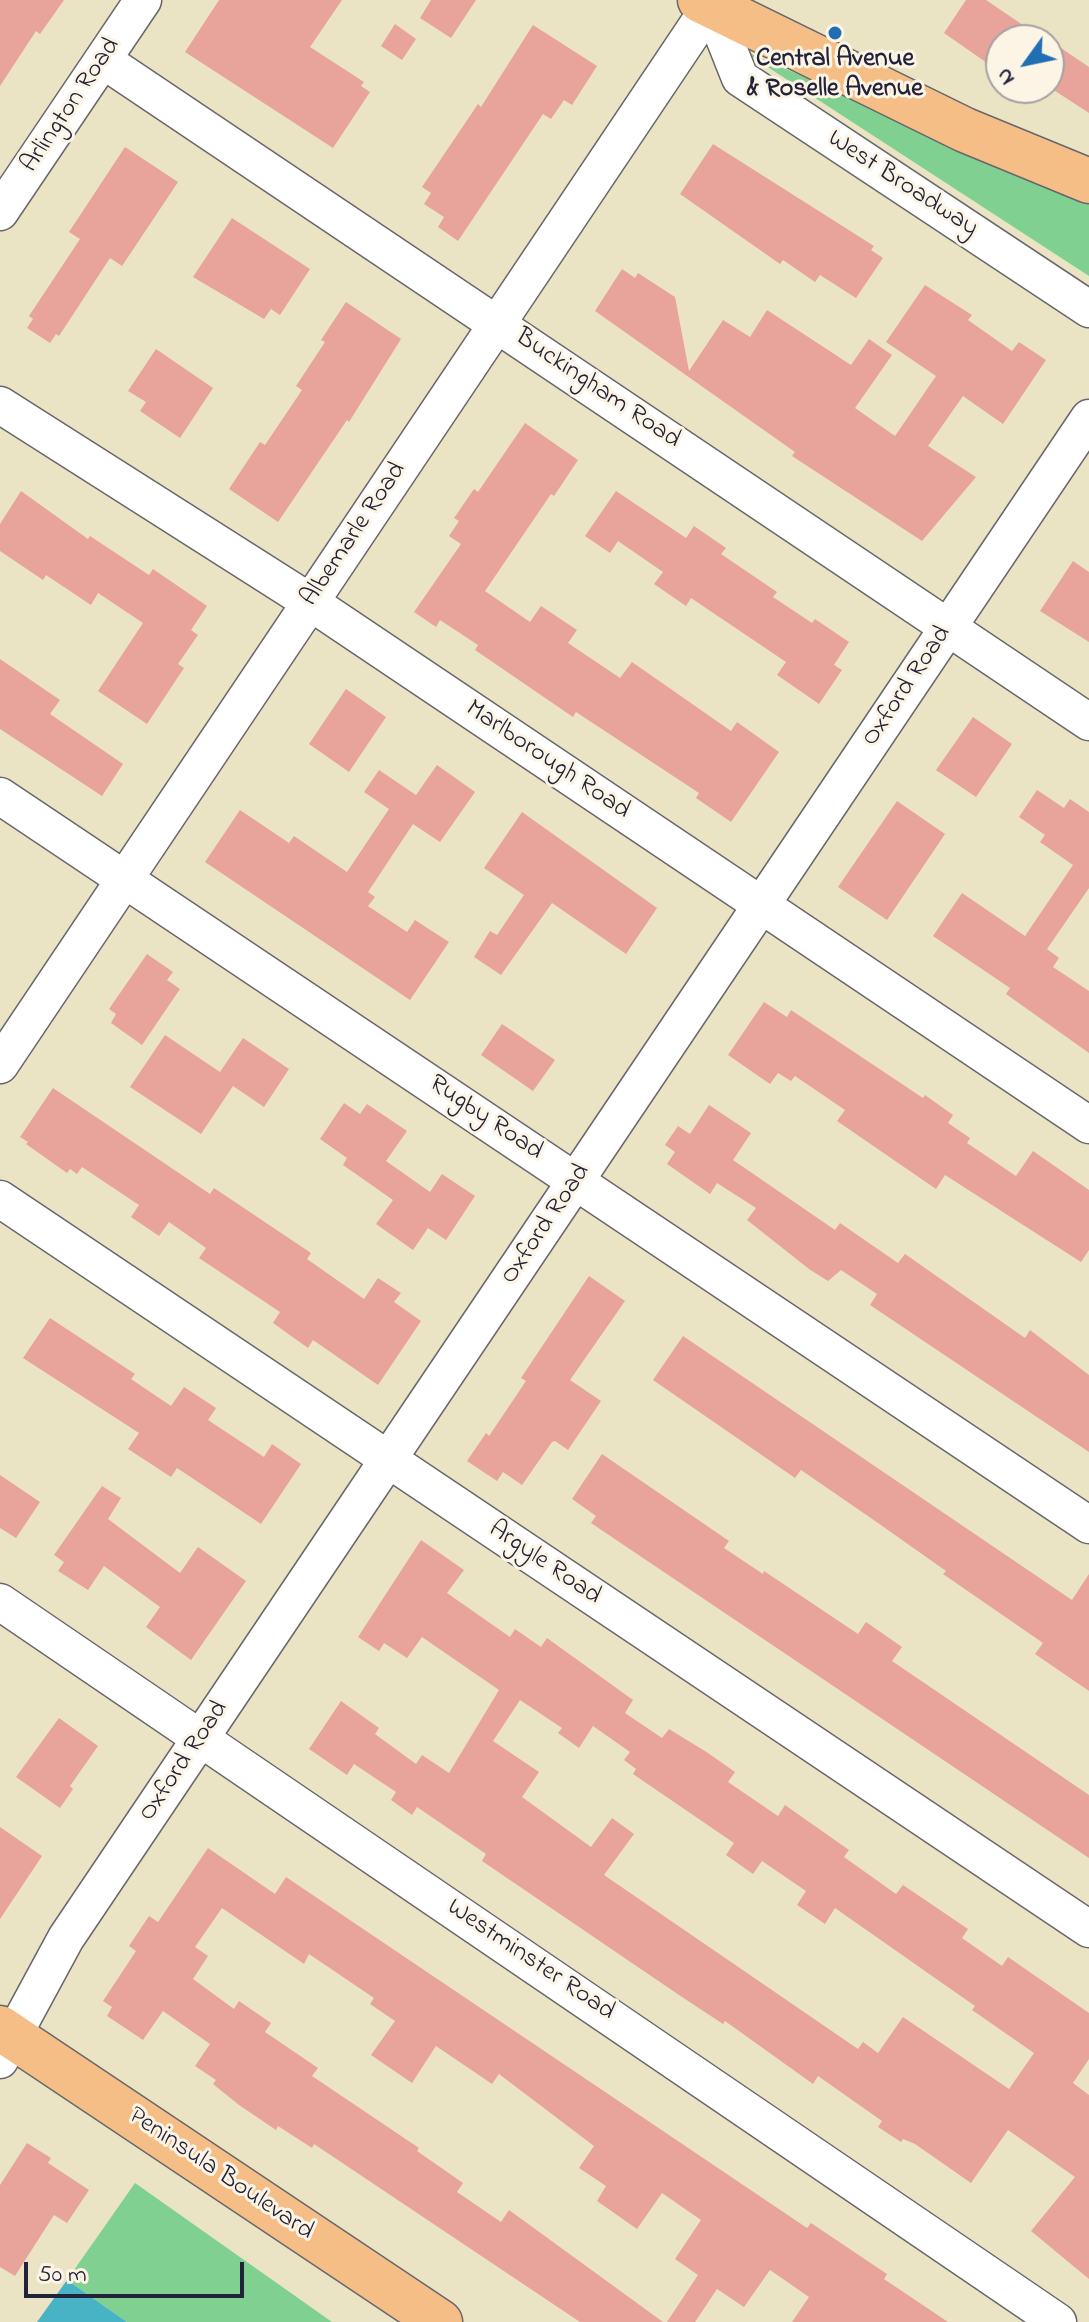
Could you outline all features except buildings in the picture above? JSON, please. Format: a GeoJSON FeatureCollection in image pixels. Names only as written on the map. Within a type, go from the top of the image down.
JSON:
{"type":"FeatureCollection","features":[{"type":"Feature","properties":{"kind":"main road"},"geometry":{"type":"LineString","coordinates":[[726,6],[965,130],[1089,181]]}},
{"type":"Feature","properties":{"kind":"main road","name":"Peninsula Boulevard"},"geometry":{"type":"LineString","coordinates":[[4,2041],[440,2322]]}},
{"type":"Feature","properties":{"kind":"street","name":"Arlington Road"},"geometry":{"type":"LineString","coordinates":[[0,212],[143,0]]}},
{"type":"Feature","properties":{"kind":"street","name":"West Broadway"},"geometry":{"type":"LineString","coordinates":[[726,6],[740,78],[1089,309]]}},
{"type":"Feature","properties":{"kind":"street","name":"Albemarle Road"},"geometry":{"type":"LineString","coordinates":[[0,1065],[498,324],[726,6]]}},
{"type":"Feature","properties":{"kind":"street","name":"Buckingham Road"},"geometry":{"type":"LineString","coordinates":[[103,60],[1089,722]]}},
{"type":"Feature","properties":{"kind":"street","name":"Marlborough Road"},"geometry":{"type":"LineString","coordinates":[[0,405],[310,602],[1089,1125]]}},
{"type":"Feature","properties":{"kind":"street","name":"Oxford Road"},"geometry":{"type":"LineString","coordinates":[[4,2041],[66,1938],[1089,418]]}},
{"type":"Feature","properties":{"kind":"street","name":"Rugby Road"},"geometry":{"type":"LineString","coordinates":[[0,796],[1089,1525]]}},
{"type":"Feature","properties":{"kind":"street","name":"Argyle Road"},"geometry":{"type":"LineString","coordinates":[[0,1199],[1089,1929]]}},
{"type":"Feature","properties":{"kind":"street","name":"Westminster Road"},"geometry":{"type":"LineString","coordinates":[[0,1602],[1058,2322]]}},
{"type":"Feature","properties":{"kind":"green space"},"geometry":{"type":"Polygon","coordinates":[[[740,49],[1089,201],[1089,276],[740,49]]]}},
{"type":"Feature","properties":{"kind":"green space"},"geometry":{"type":"Polygon","coordinates":[[[135,2183],[332,2322],[127,2322],[67,2280],[135,2183]]]}},
{"type":"Feature","properties":{"kind":"water"},"geometry":{"type":"Polygon","coordinates":[[[67,2280],[127,2322],[37,2322],[67,2280]]]}},
{"type":"Feature","properties":{"kind":"place","name":"Central Avenue & Roselle Avenue"},"geometry":{"type":"Point","coordinates":[835,33]}}]}
